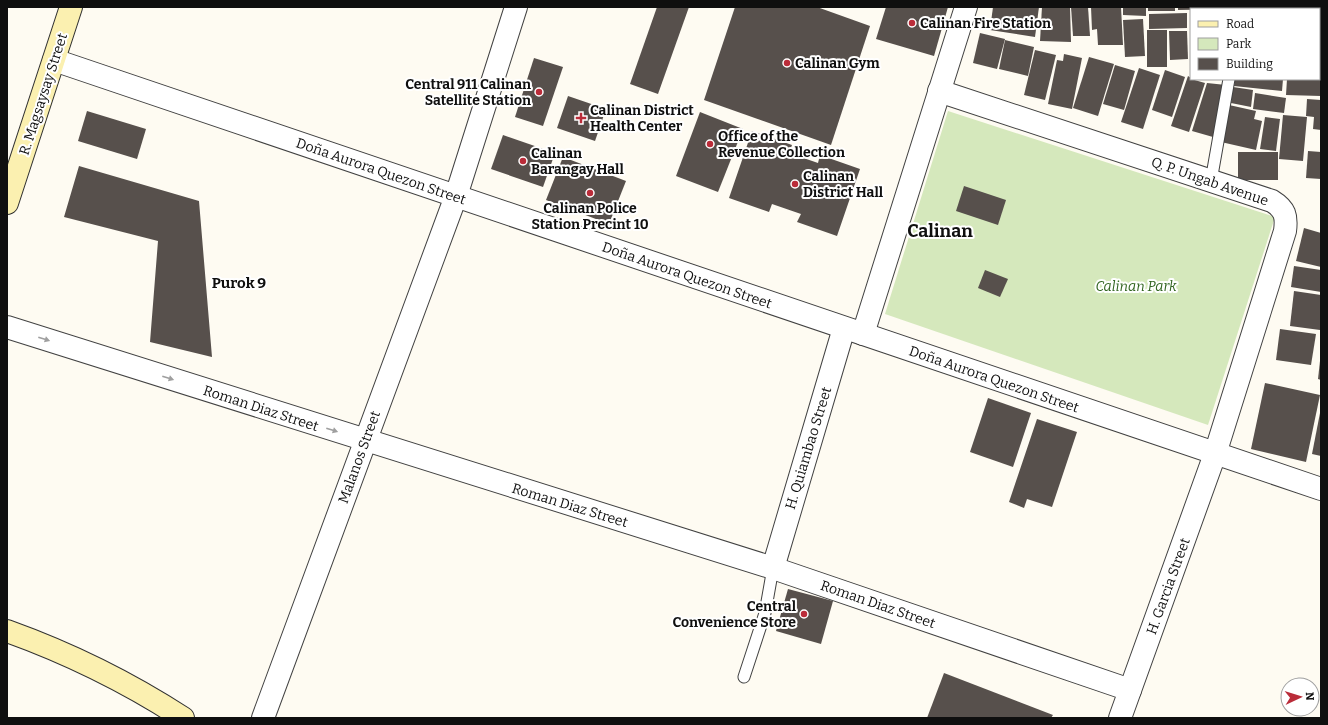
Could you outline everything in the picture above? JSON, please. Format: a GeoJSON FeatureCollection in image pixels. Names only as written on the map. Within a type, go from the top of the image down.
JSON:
{"type":"FeatureCollection","features":[{"type":"Feature","properties":{"kind":"main road","name":"R. Magsaysay Street"},"geometry":{"type":"LineString","coordinates":[[7,203],[71,7]]}},
{"type":"Feature","properties":{"kind":"main road"},"geometry":{"type":"LineString","coordinates":[[7,631],[49,646],[91,665],[151,697],[183,718]]}},
{"type":"Feature","properties":{"kind":"street","name":"Malanos Street"},"geometry":{"type":"LineString","coordinates":[[263,718],[456,196],[516,7]]}},
{"type":"Feature","properties":{"kind":"street","name":"H. Quiambao Street"},"geometry":{"type":"LineString","coordinates":[[773,568],[854,331],[939,91],[966,7]]}},
{"type":"Feature","properties":{"kind":"street","name":"Doña Aurora Quezon Street"},"geometry":{"type":"LineString","coordinates":[[54,60],[1321,489]]}},
{"type":"Feature","properties":{"kind":"street","name":"Q. P. Ungab Avenue"},"geometry":{"type":"LineString","coordinates":[[939,91],[1272,201],[1280,206],[1284,213],[1286,222],[1285,231],[1215,454]]}},
{"type":"Feature","properties":{"kind":"street","name":"Roman Diaz Street"},"geometry":{"type":"LineString","coordinates":[[7,327],[773,568],[1130,690]]}},
{"type":"Feature","properties":{"kind":"street","name":"H. Garcia Street"},"geometry":{"type":"LineString","coordinates":[[1120,718],[1215,454]]}},
{"type":"Feature","properties":{"kind":"lane"},"geometry":{"type":"LineString","coordinates":[[1211,181],[1229,80]]}},
{"type":"Feature","properties":{"kind":"lane"},"geometry":{"type":"LineString","coordinates":[[744,677],[765,613],[773,568]]}},
{"type":"Feature","properties":{"kind":"green space","name":"Calinan Park"},"geometry":{"type":"Polygon","coordinates":[[[948,111],[1275,217],[1208,425],[885,314],[948,111]]]}},
{"type":"Feature","properties":{"kind":"building"},"geometry":{"type":"Polygon","coordinates":[[[657,7],[689,7],[658,94],[630,84],[657,7]]]}},
{"type":"Feature","properties":{"kind":"building","name":"Calinan Gym"},"geometry":{"type":"Polygon","coordinates":[[[735,7],[817,7],[870,26],[831,145],[704,100],[735,7]]]}},
{"type":"Feature","properties":{"kind":"building","name":"Calinan Fire Station"},"geometry":{"type":"Polygon","coordinates":[[[886,7],[948,7],[934,56],[876,39],[886,7]]]}},
{"type":"Feature","properties":{"kind":"building"},"geometry":{"type":"Polygon","coordinates":[[[993,7],[1039,7],[1035,37],[990,30],[993,7]]]}},
{"type":"Feature","properties":{"kind":"building"},"geometry":{"type":"Polygon","coordinates":[[[1042,7],[1070,7],[1071,42],[1040,41],[1042,7]]]}},
{"type":"Feature","properties":{"kind":"building"},"geometry":{"type":"Polygon","coordinates":[[[1071,7],[1088,7],[1090,36],[1073,36],[1071,7]]]}},
{"type":"Feature","properties":{"kind":"building"},"geometry":{"type":"Polygon","coordinates":[[[1091,7],[1121,7],[1123,45],[1098,45],[1097,29],[1092,30],[1091,7]]]}},
{"type":"Feature","properties":{"kind":"building"},"geometry":{"type":"Polygon","coordinates":[[[1123,7],[1146,7],[1146,16],[1123,15],[1123,7]]]}},
{"type":"Feature","properties":{"kind":"building"},"geometry":{"type":"Polygon","coordinates":[[[1148,7],[1175,7],[1175,11],[1148,11],[1148,7]]]}},
{"type":"Feature","properties":{"kind":"building"},"geometry":{"type":"Polygon","coordinates":[[[1178,7],[1232,7],[1190,8],[1190,10],[1178,10],[1178,7]]]}},
{"type":"Feature","properties":{"kind":"building"},"geometry":{"type":"Polygon","coordinates":[[[1256,7],[1281,7],[1281,8],[1256,7]]]}},
{"type":"Feature","properties":{"kind":"building"},"geometry":{"type":"Polygon","coordinates":[[[1284,7],[1315,7],[1315,8],[1284,7]]]}},
{"type":"Feature","properties":{"kind":"building"},"geometry":{"type":"Polygon","coordinates":[[[1321,7],[1321,27],[1320,8],[1318,8],[1321,7]]]}},
{"type":"Feature","properties":{"kind":"building"},"geometry":{"type":"Polygon","coordinates":[[[1187,13],[1187,28],[1149,29],[1149,14],[1187,13]]]}},
{"type":"Feature","properties":{"kind":"building"},"geometry":{"type":"Polygon","coordinates":[[[1143,19],[1145,56],[1125,57],[1123,20],[1143,19]]]}},
{"type":"Feature","properties":{"kind":"building"},"geometry":{"type":"Polygon","coordinates":[[[1147,30],[1167,30],[1167,67],[1147,67],[1147,30]]]}},
{"type":"Feature","properties":{"kind":"building"},"geometry":{"type":"Polygon","coordinates":[[[1169,31],[1187,31],[1188,59],[1170,60],[1169,31]]]}},
{"type":"Feature","properties":{"kind":"building"},"geometry":{"type":"Polygon","coordinates":[[[980,33],[1005,39],[997,69],[973,63],[980,33]]]}},
{"type":"Feature","properties":{"kind":"building"},"geometry":{"type":"Polygon","coordinates":[[[1005,40],[1034,47],[1028,76],[999,69],[1005,40]]]}},
{"type":"Feature","properties":{"kind":"building"},"geometry":{"type":"Polygon","coordinates":[[[1035,50],[1056,55],[1045,100],[1024,95],[1035,50]]]}},
{"type":"Feature","properties":{"kind":"building"},"geometry":{"type":"Polygon","coordinates":[[[1064,54],[1082,58],[1072,109],[1048,104],[1057,60],[1063,61],[1064,54]]]}},
{"type":"Feature","properties":{"kind":"building"},"geometry":{"type":"Polygon","coordinates":[[[1089,57],[1114,64],[1098,116],[1073,108],[1089,57]]]}},
{"type":"Feature","properties":{"kind":"building","name":"Central 911 Calinan Satellite Station"},"geometry":{"type":"Polygon","coordinates":[[[534,58],[563,67],[543,126],[515,117],[534,58]]]}},
{"type":"Feature","properties":{"kind":"building"},"geometry":{"type":"Polygon","coordinates":[[[1115,65],[1135,71],[1124,110],[1103,104],[1115,65]]]}},
{"type":"Feature","properties":{"kind":"building"},"geometry":{"type":"Polygon","coordinates":[[[1139,68],[1160,75],[1143,129],[1121,122],[1139,68]]]}},
{"type":"Feature","properties":{"kind":"building"},"geometry":{"type":"Polygon","coordinates":[[[1165,70],[1185,77],[1172,117],[1152,110],[1165,70]]]}},
{"type":"Feature","properties":{"kind":"building"},"geometry":{"type":"Polygon","coordinates":[[[1321,74],[1321,96],[1286,95],[1287,80],[1320,80],[1321,74]]]}},
{"type":"Feature","properties":{"kind":"building"},"geometry":{"type":"Polygon","coordinates":[[[1188,76],[1190,80],[1205,83],[1189,132],[1171,126],[1188,76]]]}},
{"type":"Feature","properties":{"kind":"building"},"geometry":{"type":"Polygon","coordinates":[[[1235,80],[1283,80],[1282,91],[1234,86],[1235,80]]]}},
{"type":"Feature","properties":{"kind":"building"},"geometry":{"type":"Polygon","coordinates":[[[1207,83],[1226,85],[1213,137],[1192,131],[1207,83]]]}},
{"type":"Feature","properties":{"kind":"building"},"geometry":{"type":"Polygon","coordinates":[[[1233,87],[1253,90],[1251,107],[1231,103],[1233,87]]]}},
{"type":"Feature","properties":{"kind":"building"},"geometry":{"type":"Polygon","coordinates":[[[1255,93],[1286,98],[1284,113],[1253,109],[1255,93]]]}},
{"type":"Feature","properties":{"kind":"building","name":"Calinan District Health Center"},"geometry":{"type":"Polygon","coordinates":[[[568,96],[606,109],[595,141],[557,128],[568,96]]]}},
{"type":"Feature","properties":{"kind":"building"},"geometry":{"type":"Polygon","coordinates":[[[1307,99],[1321,100],[1321,130],[1313,129],[1314,117],[1306,116],[1307,99]]]}},
{"type":"Feature","properties":{"kind":"building"},"geometry":{"type":"Polygon","coordinates":[[[1229,105],[1256,111],[1254,119],[1262,121],[1256,150],[1221,142],[1229,105]]]}},
{"type":"Feature","properties":{"kind":"building"},"geometry":{"type":"Polygon","coordinates":[[[87,111],[146,129],[137,159],[78,141],[87,111]]]}},
{"type":"Feature","properties":{"kind":"building"},"geometry":{"type":"Polygon","coordinates":[[[700,112],[743,129],[718,192],[676,176],[700,112]]]}},
{"type":"Feature","properties":{"kind":"building"},"geometry":{"type":"Polygon","coordinates":[[[1283,115],[1307,117],[1303,161],[1279,159],[1283,115]]]}},
{"type":"Feature","properties":{"kind":"building"},"geometry":{"type":"Polygon","coordinates":[[[1265,117],[1280,119],[1276,151],[1260,149],[1265,117]]]}},
{"type":"Feature","properties":{"kind":"building","name":"Calinan District Hall"},"geometry":{"type":"Polygon","coordinates":[[[752,131],[792,145],[789,153],[818,163],[820,155],[860,169],[837,236],[797,222],[801,214],[772,204],[769,212],[729,198],[752,131]]]}},
{"type":"Feature","properties":{"kind":"building","name":"Calinan Barangay Hall"},"geometry":{"type":"Polygon","coordinates":[[[503,135],[555,153],[543,187],[491,169],[503,135]]]}},
{"type":"Feature","properties":{"kind":"building"},"geometry":{"type":"Polygon","coordinates":[[[1308,151],[1321,152],[1321,179],[1306,178],[1308,151]]]}},
{"type":"Feature","properties":{"kind":"building"},"geometry":{"type":"Polygon","coordinates":[[[1238,152],[1278,152],[1278,180],[1238,180],[1238,152]]]}},
{"type":"Feature","properties":{"kind":"building"},"geometry":{"type":"Polygon","coordinates":[[[563,157],[626,181],[609,224],[546,200],[563,157]]]}},
{"type":"Feature","properties":{"kind":"building"},"geometry":{"type":"Polygon","coordinates":[[[79,166],[199,201],[212,357],[150,342],[158,241],[64,217],[79,166]]]}},
{"type":"Feature","properties":{"kind":"building"},"geometry":{"type":"Polygon","coordinates":[[[964,186],[1006,200],[998,225],[956,211],[964,186]]]}},
{"type":"Feature","properties":{"kind":"building"},"geometry":{"type":"Polygon","coordinates":[[[1304,228],[1321,233],[1321,267],[1296,261],[1304,228]]]}},
{"type":"Feature","properties":{"kind":"building"},"geometry":{"type":"Polygon","coordinates":[[[1294,266],[1321,270],[1321,292],[1291,287],[1294,266]]]}},
{"type":"Feature","properties":{"kind":"building"},"geometry":{"type":"Polygon","coordinates":[[[985,270],[1008,279],[1000,297],[978,288],[985,270]]]}},
{"type":"Feature","properties":{"kind":"building"},"geometry":{"type":"Polygon","coordinates":[[[1294,291],[1321,295],[1320,330],[1290,326],[1294,291]]]}},
{"type":"Feature","properties":{"kind":"building"},"geometry":{"type":"Polygon","coordinates":[[[1280,329],[1316,334],[1311,365],[1276,360],[1280,329]]]}},
{"type":"Feature","properties":{"kind":"building"},"geometry":{"type":"Polygon","coordinates":[[[1321,361],[1321,380],[1318,379],[1321,361]]]}},
{"type":"Feature","properties":{"kind":"building"},"geometry":{"type":"Polygon","coordinates":[[[1265,383],[1320,395],[1306,462],[1251,449],[1265,383]]]}},
{"type":"Feature","properties":{"kind":"building"},"geometry":{"type":"Polygon","coordinates":[[[988,398],[1031,413],[1013,467],[970,452],[988,398]]]}},
{"type":"Feature","properties":{"kind":"building"},"geometry":{"type":"Polygon","coordinates":[[[1321,413],[1321,456],[1312,454],[1321,413]]]}},
{"type":"Feature","properties":{"kind":"building"},"geometry":{"type":"Polygon","coordinates":[[[1037,419],[1077,432],[1052,507],[1027,499],[1024,508],[1009,502],[1037,419]]]}},
{"type":"Feature","properties":{"kind":"building"},"geometry":{"type":"Polygon","coordinates":[[[788,589],[833,601],[821,644],[776,631],[788,589]]]}},
{"type":"Feature","properties":{"kind":"building"},"geometry":{"type":"Polygon","coordinates":[[[944,673],[1053,715],[1051,718],[927,718],[944,673]]]}},
{"type":"Feature","properties":{"kind":"place","name":"Calinan Fire Station"},"geometry":{"type":"Point","coordinates":[912,23]}},
{"type":"Feature","properties":{"kind":"place","name":"Calinan Gym"},"geometry":{"type":"Point","coordinates":[787,63]}},
{"type":"Feature","properties":{"kind":"place","name":"Central 911 Calinan Satellite Station"},"geometry":{"type":"Point","coordinates":[539,92]}},
{"type":"Feature","properties":{"kind":"place","name":"Calinan District Health Center"},"geometry":{"type":"Point","coordinates":[581,118]}},
{"type":"Feature","properties":{"kind":"place","name":"Office of the Revenue Collection"},"geometry":{"type":"Point","coordinates":[710,144]}},
{"type":"Feature","properties":{"kind":"place","name":"Calinan Barangay Hall"},"geometry":{"type":"Point","coordinates":[523,161]}},
{"type":"Feature","properties":{"kind":"place","name":"Calinan District Hall"},"geometry":{"type":"Point","coordinates":[795,184]}},
{"type":"Feature","properties":{"kind":"place","name":"Calinan Police Station Precint 10"},"geometry":{"type":"Point","coordinates":[590,193]}},
{"type":"Feature","properties":{"kind":"place","name":"Central Convenience Store"},"geometry":{"type":"Point","coordinates":[804,614]}},
{"type":"Feature","properties":{"kind":"district","name":"Calinan"},"geometry":{"type":"Point","coordinates":[940,231]}},
{"type":"Feature","properties":{"kind":"district","name":"Purok 9"},"geometry":{"type":"Point","coordinates":[239,283]}}]}
